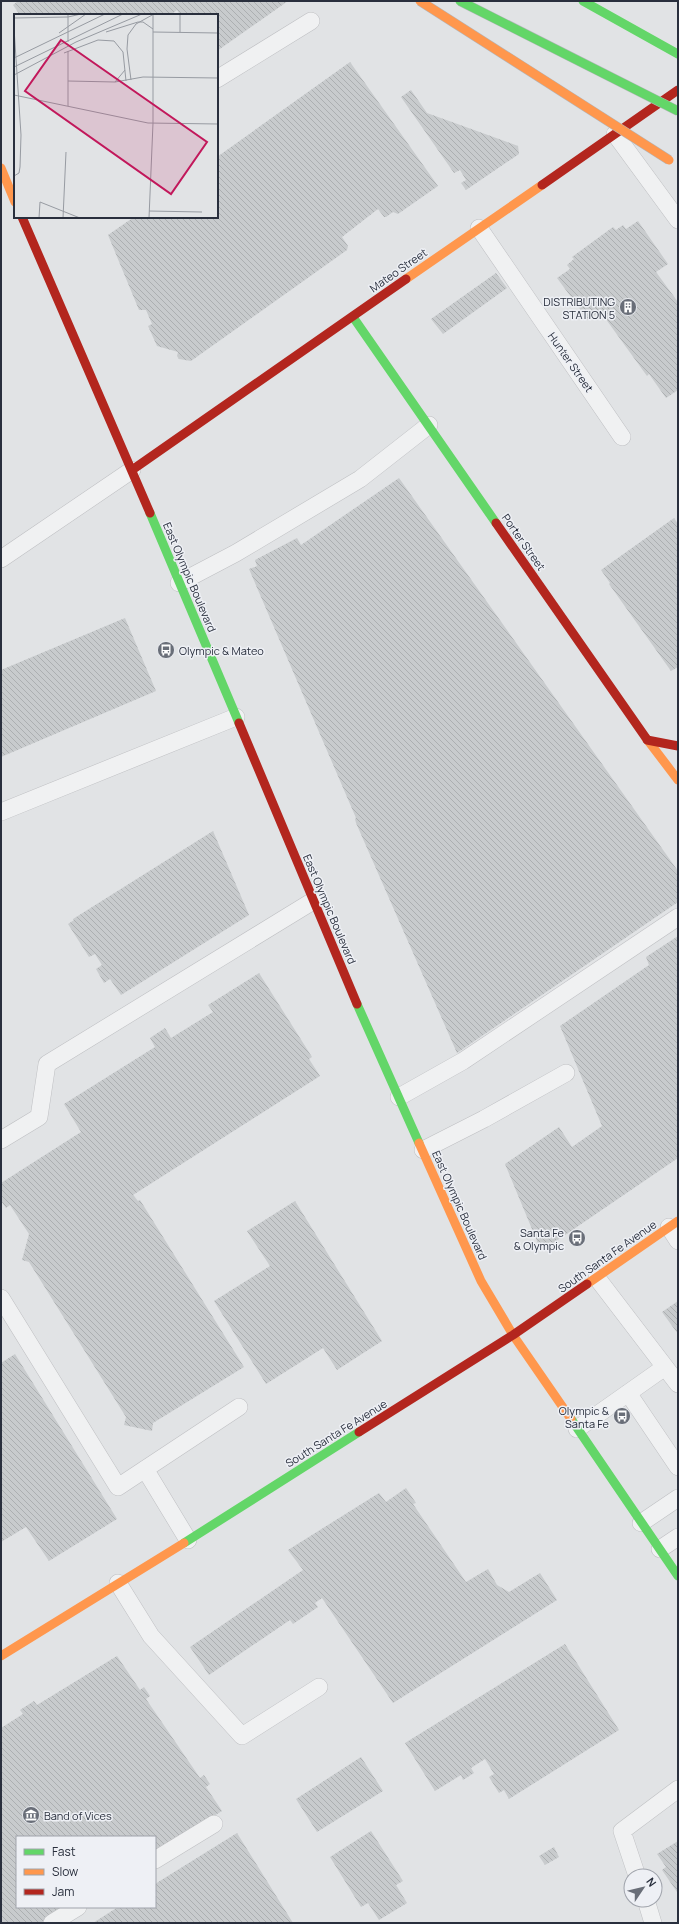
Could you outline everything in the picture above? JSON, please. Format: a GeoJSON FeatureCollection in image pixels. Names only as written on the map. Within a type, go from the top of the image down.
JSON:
{"type":"FeatureCollection","features":[{"type":"Feature","properties":{"kind":"main road"},"geometry":{"type":"LineString","coordinates":[[420,1],[678,165]]}},
{"type":"Feature","properties":{"kind":"main road"},"geometry":{"type":"LineString","coordinates":[[460,1],[678,111]]}},
{"type":"Feature","properties":{"kind":"main road"},"geometry":{"type":"LineString","coordinates":[[583,1],[678,54]]}},
{"type":"Feature","properties":{"kind":"main road","name":"Mateo Street"},"geometry":{"type":"LineString","coordinates":[[132,470],[678,90]]}},
{"type":"Feature","properties":{"kind":"main road"},"geometry":{"type":"LineString","coordinates":[[1,168],[11,201]]}},
{"type":"Feature","properties":{"kind":"main road","name":"East Olympic Boulevard"},"geometry":{"type":"LineString","coordinates":[[22,218],[132,470],[313,901],[481,1281],[513,1335],[678,1576]]}},
{"type":"Feature","properties":{"kind":"main road","name":"Porter Street"},"geometry":{"type":"LineString","coordinates":[[352,317],[646,740],[678,780]]}},
{"type":"Feature","properties":{"kind":"main road"},"geometry":{"type":"LineString","coordinates":[[646,740],[678,746]]}},
{"type":"Feature","properties":{"kind":"main road","name":"South Santa Fe Avenue"},"geometry":{"type":"LineString","coordinates":[[1,1656],[513,1335],[596,1278],[675,1230]]}},
{"type":"Feature","properties":{"kind":"lane"},"geometry":{"type":"LineString","coordinates":[[218,78],[311,21]]}},
{"type":"Feature","properties":{"kind":"lane"},"geometry":{"type":"LineString","coordinates":[[615,134],[678,220]]}},
{"type":"Feature","properties":{"kind":"lane","name":"Hunter Street"},"geometry":{"type":"LineString","coordinates":[[478,228],[622,436]]}},
{"type":"Feature","properties":{"kind":"lane"},"geometry":{"type":"LineString","coordinates":[[179,583],[236,553],[360,479],[428,425]]}},
{"type":"Feature","properties":{"kind":"lane"},"geometry":{"type":"LineString","coordinates":[[1,559],[132,470]]}},
{"type":"Feature","properties":{"kind":"lane"},"geometry":{"type":"LineString","coordinates":[[1,812],[236,717]]}},
{"type":"Feature","properties":{"kind":"lane"},"geometry":{"type":"LineString","coordinates":[[1,1140],[39,1117],[47,1064],[313,901]]}},
{"type":"Feature","properties":{"kind":"lane"},"geometry":{"type":"LineString","coordinates":[[399,1097],[464,1061],[678,917]]}},
{"type":"Feature","properties":{"kind":"lane"},"geometry":{"type":"LineString","coordinates":[[423,1150],[484,1119],[566,1073]]}},
{"type":"Feature","properties":{"kind":"lane"},"geometry":{"type":"LineString","coordinates":[[596,1278],[678,1384]]}},
{"type":"Feature","properties":{"kind":"lane"},"geometry":{"type":"LineString","coordinates":[[1,1298],[118,1486],[239,1407]]}},
{"type":"Feature","properties":{"kind":"lane"},"geometry":{"type":"LineString","coordinates":[[577,1429],[665,1367]]}},
{"type":"Feature","properties":{"kind":"lane"},"geometry":{"type":"LineString","coordinates":[[628,1393],[678,1467]]}},
{"type":"Feature","properties":{"kind":"lane"},"geometry":{"type":"LineString","coordinates":[[145,1469],[188,1540]]}},
{"type":"Feature","properties":{"kind":"lane"},"geometry":{"type":"LineString","coordinates":[[641,1523],[678,1498]]}},
{"type":"Feature","properties":{"kind":"lane"},"geometry":{"type":"LineString","coordinates":[[660,1549],[678,1537]]}},
{"type":"Feature","properties":{"kind":"lane"},"geometry":{"type":"LineString","coordinates":[[118,1584],[151,1636],[242,1736],[319,1687]]}},
{"type":"Feature","properties":{"kind":"lane"},"geometry":{"type":"LineString","coordinates":[[635,1868],[622,1831],[678,1789]]}},
{"type":"Feature","properties":{"kind":"lane"},"geometry":{"type":"LineString","coordinates":[[156,1859],[214,1824]]}},
{"type":"Feature","properties":{"kind":"lane"},"geometry":{"type":"LineString","coordinates":[[52,1923],[76,1908]]}},
{"type":"Feature","properties":{"kind":"lane"},"geometry":{"type":"LineString","coordinates":[[648,1908],[653,1923]]}},
{"type":"Feature","properties":{"kind":"building"},"geometry":{"type":"Polygon","coordinates":[[[18,1],[288,1],[218,50],[218,14],[179,14],[177,10],[172,14],[19,14],[13,5],[18,1]]]}},
{"type":"Feature","properties":{"kind":"building"},"geometry":{"type":"Polygon","coordinates":[[[350,62],[438,186],[398,214],[393,212],[384,217],[378,209],[342,237],[348,246],[347,250],[191,361],[179,359],[177,356],[178,352],[157,346],[148,326],[152,324],[146,310],[139,310],[108,235],[133,218],[218,218],[218,156],[350,62]]]}},
{"type":"Feature","properties":{"kind":"building"},"geometry":{"type":"Polygon","coordinates":[[[411,90],[427,113],[518,146],[519,154],[466,190],[461,183],[466,180],[460,170],[454,173],[401,97],[411,90]]]}},
{"type":"Feature","properties":{"kind":"building","name":"DISTRIBUTING STATION 5"},"geometry":{"type":"Polygon","coordinates":[[[638,221],[668,264],[656,272],[678,302],[678,390],[666,398],[649,374],[647,376],[600,311],[588,320],[557,278],[570,269],[567,265],[574,259],[572,257],[613,227],[616,230],[623,225],[626,229],[638,221]]]}},
{"type":"Feature","properties":{"kind":"building"},"geometry":{"type":"Polygon","coordinates":[[[496,273],[507,288],[443,334],[431,319],[496,273]]]}},
{"type":"Feature","properties":{"kind":"building"},"geometry":{"type":"Polygon","coordinates":[[[399,478],[678,871],[678,902],[457,1053],[356,823],[356,818],[249,569],[257,566],[255,560],[297,538],[301,545],[399,478]]]}},
{"type":"Feature","properties":{"kind":"building"},"geometry":{"type":"Polygon","coordinates":[[[674,518],[678,524],[678,667],[671,671],[609,584],[610,583],[601,570],[674,518]]]}},
{"type":"Feature","properties":{"kind":"building"},"geometry":{"type":"Polygon","coordinates":[[[125,618],[156,691],[1,757],[1,670],[125,618]]]}},
{"type":"Feature","properties":{"kind":"building"},"geometry":{"type":"Polygon","coordinates":[[[213,831],[249,915],[121,995],[110,979],[104,983],[96,969],[102,965],[95,954],[89,957],[68,924],[74,920],[73,919],[213,831]]]}},
{"type":"Feature","properties":{"kind":"building"},"geometry":{"type":"Polygon","coordinates":[[[678,936],[678,1158],[546,1248],[539,1246],[505,1164],[559,1127],[572,1147],[602,1126],[560,1026],[649,965],[646,957],[678,936]]]}},
{"type":"Feature","properties":{"kind":"building"},"geometry":{"type":"Polygon","coordinates":[[[259,973],[312,1057],[309,1059],[320,1076],[133,1195],[138,1201],[140,1200],[244,1367],[153,1423],[152,1431],[124,1425],[126,1417],[29,1262],[22,1260],[29,1234],[10,1205],[6,1208],[1,1201],[1,1183],[81,1132],[64,1104],[155,1047],[150,1038],[165,1028],[171,1038],[213,1012],[208,1005],[259,973]]]}},
{"type":"Feature","properties":{"kind":"building"},"geometry":{"type":"Polygon","coordinates":[[[295,1201],[382,1341],[337,1370],[323,1348],[266,1384],[214,1301],[270,1266],[247,1231],[295,1201]]]}},
{"type":"Feature","properties":{"kind":"building"},"geometry":{"type":"Polygon","coordinates":[[[678,1301],[678,1334],[662,1312],[678,1301]]]}},
{"type":"Feature","properties":{"kind":"building"},"geometry":{"type":"Polygon","coordinates":[[[15,1354],[117,1519],[49,1561],[26,1527],[1,1542],[1,1363],[15,1354]]]}},
{"type":"Feature","properties":{"kind":"building"},"geometry":{"type":"Polygon","coordinates":[[[406,1488],[416,1503],[413,1504],[466,1582],[488,1569],[497,1585],[509,1592],[540,1573],[557,1600],[393,1703],[322,1598],[315,1603],[318,1607],[293,1624],[290,1620],[209,1675],[190,1647],[303,1570],[288,1550],[379,1493],[386,1502],[406,1488]]]}},
{"type":"Feature","properties":{"kind":"building"},"geometry":{"type":"Polygon","coordinates":[[[565,1644],[619,1730],[509,1799],[504,1790],[499,1793],[489,1777],[494,1774],[485,1759],[471,1768],[474,1773],[463,1780],[461,1775],[435,1791],[405,1743],[565,1644]]]}},
{"type":"Feature","properties":{"kind":"building"},"geometry":{"type":"Polygon","coordinates":[[[117,1656],[140,1690],[144,1687],[150,1696],[146,1699],[200,1778],[204,1775],[210,1784],[206,1787],[222,1811],[156,1851],[156,1836],[16,1836],[16,1908],[65,1908],[41,1923],[1,1923],[1,1728],[23,1714],[20,1710],[34,1701],[37,1705],[117,1656]]]}},
{"type":"Feature","properties":{"kind":"building"},"geometry":{"type":"Polygon","coordinates":[[[361,1757],[383,1791],[317,1832],[296,1799],[361,1757]]]}},
{"type":"Feature","properties":{"kind":"building"},"geometry":{"type":"Polygon","coordinates":[[[371,1831],[403,1881],[396,1885],[407,1903],[379,1920],[368,1903],[361,1907],[330,1857],[371,1831]]]}},
{"type":"Feature","properties":{"kind":"building"},"geometry":{"type":"Polygon","coordinates":[[[237,1833],[293,1923],[93,1923],[116,1908],[156,1908],[156,1883],[237,1833]]]}},
{"type":"Feature","properties":{"kind":"building"},"geometry":{"type":"Polygon","coordinates":[[[678,1841],[677,1892],[663,1871],[663,1869],[666,1867],[657,1854],[678,1841]]]}},
{"type":"Feature","properties":{"kind":"building"},"geometry":{"type":"Polygon","coordinates":[[[554,1847],[559,1857],[545,1865],[539,1856],[554,1847]]]}},
{"type":"Feature","properties":{"kind":"traffic: fast"},"geometry":{"type":"LineString","coordinates":[[460,1],[678,111]]}},
{"type":"Feature","properties":{"kind":"traffic: fast"},"geometry":{"type":"LineString","coordinates":[[583,1],[678,54]]}},
{"type":"Feature","properties":{"kind":"traffic: fast"},"geometry":{"type":"LineString","coordinates":[[353,317],[496,523]]}},
{"type":"Feature","properties":{"kind":"traffic: fast"},"geometry":{"type":"LineString","coordinates":[[150,513],[239,723]]}},
{"type":"Feature","properties":{"kind":"traffic: fast"},"geometry":{"type":"LineString","coordinates":[[357,1004],[419,1143]]}},
{"type":"Feature","properties":{"kind":"traffic: fast"},"geometry":{"type":"LineString","coordinates":[[571,1419],[678,1576]]}},
{"type":"Feature","properties":{"kind":"traffic: fast"},"geometry":{"type":"LineString","coordinates":[[184,1543],[359,1432]]}},
{"type":"Feature","properties":{"kind":"traffic: slow"},"geometry":{"type":"LineString","coordinates":[[420,1],[669,160]]}},
{"type":"Feature","properties":{"kind":"traffic: slow"},"geometry":{"type":"LineString","coordinates":[[1,168],[14,200]]}},
{"type":"Feature","properties":{"kind":"traffic: slow"},"geometry":{"type":"LineString","coordinates":[[406,279],[542,185]]}},
{"type":"Feature","properties":{"kind":"traffic: slow"},"geometry":{"type":"LineString","coordinates":[[646,738],[678,780]]}},
{"type":"Feature","properties":{"kind":"traffic: slow"},"geometry":{"type":"LineString","coordinates":[[419,1143],[481,1281],[513,1335],[571,1419]]}},
{"type":"Feature","properties":{"kind":"traffic: slow"},"geometry":{"type":"LineString","coordinates":[[587,1284],[678,1221]]}},
{"type":"Feature","properties":{"kind":"traffic: slow"},"geometry":{"type":"LineString","coordinates":[[1,1656],[184,1543]]}},
{"type":"Feature","properties":{"kind":"traffic: jam"},"geometry":{"type":"LineString","coordinates":[[542,185],[678,90]]}},
{"type":"Feature","properties":{"kind":"traffic: jam"},"geometry":{"type":"LineString","coordinates":[[22,218],[150,513]]}},
{"type":"Feature","properties":{"kind":"traffic: jam"},"geometry":{"type":"LineString","coordinates":[[132,470],[406,279]]}},
{"type":"Feature","properties":{"kind":"traffic: jam"},"geometry":{"type":"LineString","coordinates":[[496,523],[646,738]]}},
{"type":"Feature","properties":{"kind":"traffic: jam"},"geometry":{"type":"LineString","coordinates":[[239,723],[357,1004]]}},
{"type":"Feature","properties":{"kind":"traffic: jam"},"geometry":{"type":"LineString","coordinates":[[647,740],[678,746]]}},
{"type":"Feature","properties":{"kind":"traffic: jam"},"geometry":{"type":"LineString","coordinates":[[359,1432],[513,1335],[587,1284]]}},
{"type":"Feature","properties":{"kind":"place","name":"DISTRIBUTING STATION 5"},"geometry":{"type":"Point","coordinates":[628,307]}},
{"type":"Feature","properties":{"kind":"place","name":"Olympic & Mateo"},"geometry":{"type":"Point","coordinates":[166,650]}},
{"type":"Feature","properties":{"kind":"place","name":"Santa Fe & Olympic"},"geometry":{"type":"Point","coordinates":[577,1238]}},
{"type":"Feature","properties":{"kind":"place","name":"Olympic & Santa Fe"},"geometry":{"type":"Point","coordinates":[622,1416]}},
{"type":"Feature","properties":{"kind":"place","name":"Band of Vices"},"geometry":{"type":"Point","coordinates":[31,1815]}}]}
